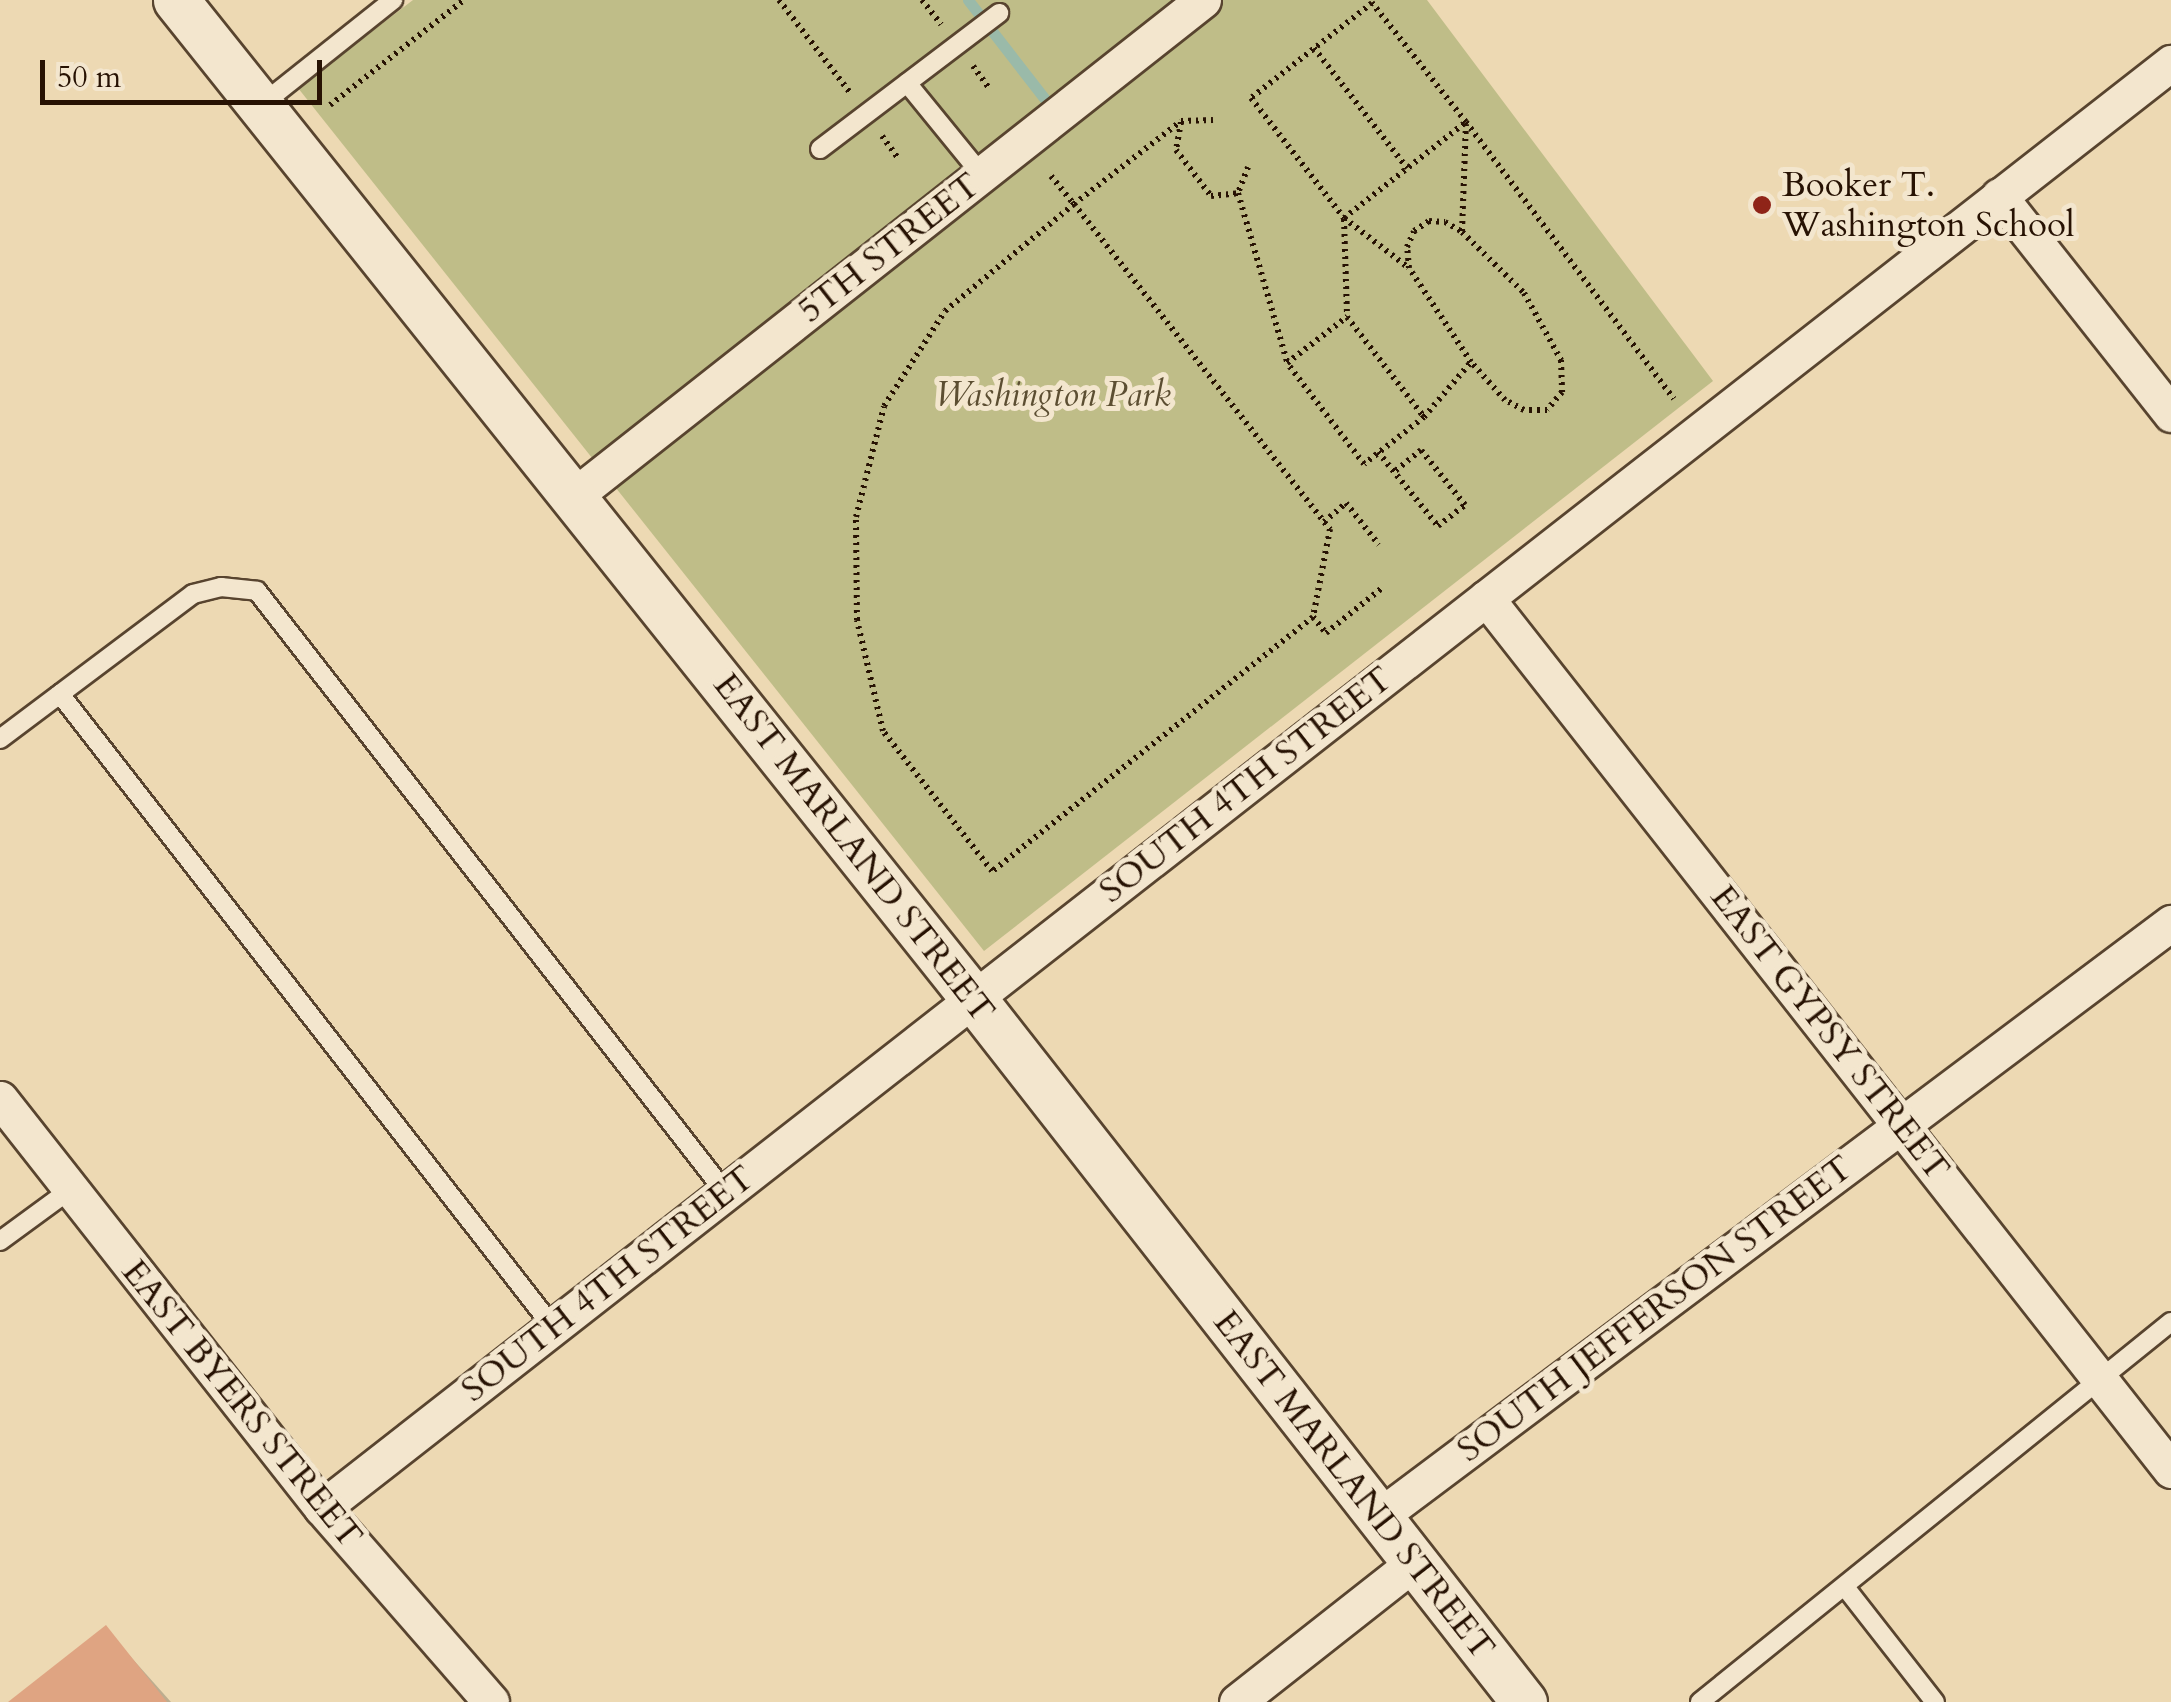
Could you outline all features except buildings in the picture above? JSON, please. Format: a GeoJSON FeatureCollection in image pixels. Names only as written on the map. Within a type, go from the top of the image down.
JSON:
{"type":"FeatureCollection","features":[{"type":"Feature","properties":{"kind":"street","name":"EAST MARLAND STREET"},"geometry":{"type":"LineString","coordinates":[[176,0],[973,998],[1524,1702]]}},
{"type":"Feature","properties":{"kind":"street","name":"5TH STREET"},"geometry":{"type":"LineString","coordinates":[[574,496],[1203,0]]}},
{"type":"Feature","properties":{"kind":"street","name":"SOUTH 4TH STREET"},"geometry":{"type":"LineString","coordinates":[[322,1508],[2171,64]]}},
{"type":"Feature","properties":{"kind":"street"},"geometry":{"type":"LineString","coordinates":[[1999,196],[2171,414]]}},
{"type":"Feature","properties":{"kind":"street","name":"EAST GYPSY STREET"},"geometry":{"type":"LineString","coordinates":[[1486,598],[2171,1470]]}},
{"type":"Feature","properties":{"kind":"street","name":"SOUTH JEFFERSON STREET"},"geometry":{"type":"LineString","coordinates":[[1380,1516],[2171,923]]}},
{"type":"Feature","properties":{"kind":"street","name":"EAST BYERS STREET"},"geometry":{"type":"LineString","coordinates":[[0,1099],[322,1508],[491,1702]]}},
{"type":"Feature","properties":{"kind":"street"},"geometry":{"type":"LineString","coordinates":[[1237,1702],[1416,1562]]}},
{"type":"Feature","properties":{"kind":"lane"},"geometry":{"type":"LineString","coordinates":[[260,105],[393,0]]}},
{"type":"Feature","properties":{"kind":"lane"},"geometry":{"type":"LineString","coordinates":[[820,150],[998,13]]}},
{"type":"Feature","properties":{"kind":"lane"},"geometry":{"type":"LineString","coordinates":[[908,82],[982,176]]}},
{"type":"Feature","properties":{"kind":"lane"},"geometry":{"type":"LineString","coordinates":[[0,738],[194,594],[221,586],[257,591],[725,1192]]}},
{"type":"Feature","properties":{"kind":"lane"},"geometry":{"type":"LineString","coordinates":[[60,694],[554,1327]]}},
{"type":"Feature","properties":{"kind":"lane"},"geometry":{"type":"LineString","coordinates":[[0,1241],[71,1189]]}},
{"type":"Feature","properties":{"kind":"lane"},"geometry":{"type":"LineString","coordinates":[[1700,1702],[2171,1322]]}},
{"type":"Feature","properties":{"kind":"lane"},"geometry":{"type":"LineString","coordinates":[[1846,1587],[1935,1702]]}},
{"type":"Feature","properties":{"kind":"path"},"geometry":{"type":"LineString","coordinates":[[330,105],[464,0]]}},
{"type":"Feature","properties":{"kind":"path"},"geometry":{"type":"LineString","coordinates":[[779,0],[899,159]]}},
{"type":"Feature","properties":{"kind":"path"},"geometry":{"type":"LineString","coordinates":[[1409,268],[1407,247],[1414,231],[1430,222],[1445,222],[1462,232],[1524,293],[1561,360],[1562,392],[1547,410],[1524,410],[1505,400],[1471,362],[1409,268],[1344,218],[1250,98],[1372,3],[1674,399]]}},
{"type":"Feature","properties":{"kind":"path"},"geometry":{"type":"LineString","coordinates":[[1314,48],[1407,168]]}},
{"type":"Feature","properties":{"kind":"path"},"geometry":{"type":"LineString","coordinates":[[1051,176],[1074,204],[1324,522],[1330,528],[1313,617],[992,871],[883,731],[858,620],[856,517],[884,406],[946,311],[1074,204],[1181,120],[1212,120]]}},
{"type":"Feature","properties":{"kind":"path"},"geometry":{"type":"LineString","coordinates":[[1181,120],[1176,150],[1211,196],[1238,194]]}},
{"type":"Feature","properties":{"kind":"path"},"geometry":{"type":"LineString","coordinates":[[1344,218],[1466,122]]}},
{"type":"Feature","properties":{"kind":"path"},"geometry":{"type":"LineString","coordinates":[[1462,232],[1466,122]]}},
{"type":"Feature","properties":{"kind":"path"},"geometry":{"type":"LineString","coordinates":[[1248,167],[1238,194],[1287,363],[1364,464],[1424,417],[1471,362]]}},
{"type":"Feature","properties":{"kind":"path"},"geometry":{"type":"LineString","coordinates":[[1344,218],[1347,317],[1424,417]]}},
{"type":"Feature","properties":{"kind":"path"},"geometry":{"type":"LineString","coordinates":[[1287,363],[1347,317]]}},
{"type":"Feature","properties":{"kind":"path"},"geometry":{"type":"LineString","coordinates":[[1378,452],[1438,526],[1465,505],[1421,450],[1395,472]]}},
{"type":"Feature","properties":{"kind":"path"},"geometry":{"type":"LineString","coordinates":[[1324,522],[1346,504],[1379,545]]}},
{"type":"Feature","properties":{"kind":"path"},"geometry":{"type":"LineString","coordinates":[[1313,617],[1326,633],[1382,588]]}},
{"type":"Feature","properties":{"kind":"green space","name":"Washington Park"},"geometry":{"type":"Polygon","coordinates":[[[413,0],[1427,0],[1713,381],[984,951],[298,88],[413,0]]]}},
{"type":"Feature","properties":{"kind":"waterway"},"geometry":{"type":"LineString","coordinates":[[968,0],[1055,112]]}},
{"type":"Feature","properties":{"kind":"place","name":"Booker T. Washington School"},"geometry":{"type":"Point","coordinates":[1762,205]}}]}
